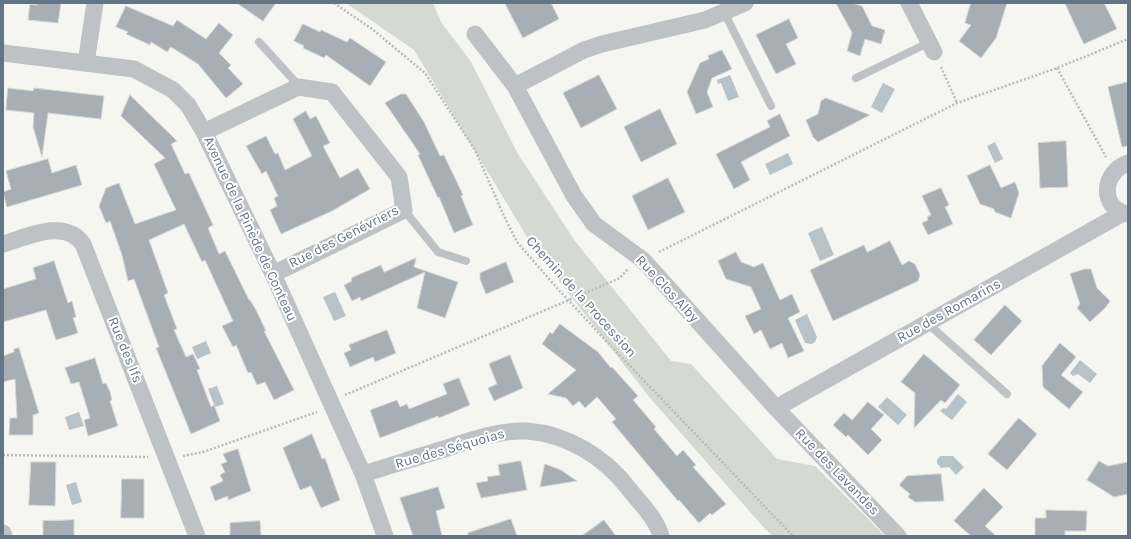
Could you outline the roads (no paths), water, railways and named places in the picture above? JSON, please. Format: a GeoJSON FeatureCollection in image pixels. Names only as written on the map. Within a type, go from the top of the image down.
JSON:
{"type":"FeatureCollection","features":[{"type":"Feature","properties":{"kind":"street"},"geometry":{"type":"LineString","coordinates":[[86,63],[95,3]]}},
{"type":"Feature","properties":{"kind":"street"},"geometry":{"type":"LineString","coordinates":[[515,86],[584,50],[602,44],[704,20],[745,3]]}},
{"type":"Feature","properties":{"kind":"street"},"geometry":{"type":"LineString","coordinates":[[909,3],[932,47]]}},
{"type":"Feature","properties":{"kind":"street","name":"Rue Clos Alby"},"geometry":{"type":"LineString","coordinates":[[475,34],[515,86],[571,190],[587,215],[601,230],[643,260],[776,408]]}},
{"type":"Feature","properties":{"kind":"street","name":"Avenue de la Pinède de Conteau"},"geometry":{"type":"LineString","coordinates":[[3,53],[134,69],[163,83],[180,96],[188,105],[204,132],[273,274],[363,474],[386,536]]}},
{"type":"Feature","properties":{"kind":"street"},"geometry":{"type":"LineString","coordinates":[[204,132],[300,87]]}},
{"type":"Feature","properties":{"kind":"street","name":"Rue des Genévriers"},"geometry":{"type":"LineString","coordinates":[[273,274],[404,210],[399,177],[332,92],[300,87]]}},
{"type":"Feature","properties":{"kind":"street"},"geometry":{"type":"LineString","coordinates":[[1121,167],[1107,186],[1111,202],[1126,213]]}},
{"type":"Feature","properties":{"kind":"street","name":"Rue des Romarins"},"geometry":{"type":"LineString","coordinates":[[776,408],[1126,213]]}},
{"type":"Feature","properties":{"kind":"street","name":"Rue des Ifs"},"geometry":{"type":"LineString","coordinates":[[3,244],[57,230],[79,238],[83,244],[198,536]]}},
{"type":"Feature","properties":{"kind":"street","name":"Rue des Lavandes"},"geometry":{"type":"LineString","coordinates":[[776,408],[898,536]]}},
{"type":"Feature","properties":{"kind":"street","name":"Rue des Séquoias"},"geometry":{"type":"LineString","coordinates":[[363,474],[476,438],[499,433],[527,431],[576,445],[597,456],[611,467],[620,477],[655,523],[661,536]]}},
{"type":"Feature","properties":{"kind":"lane"},"geometry":{"type":"LineString","coordinates":[[721,14],[728,20],[771,106]]}},
{"type":"Feature","properties":{"kind":"lane"},"geometry":{"type":"LineString","coordinates":[[259,42],[300,87]]}},
{"type":"Feature","properties":{"kind":"lane"},"geometry":{"type":"LineString","coordinates":[[856,78],[932,47]]}},
{"type":"Feature","properties":{"kind":"lane"},"geometry":{"type":"LineString","coordinates":[[404,210],[438,252],[466,261]]}},
{"type":"Feature","properties":{"kind":"lane"},"geometry":{"type":"LineString","coordinates":[[927,323],[1007,394]]}}]}
